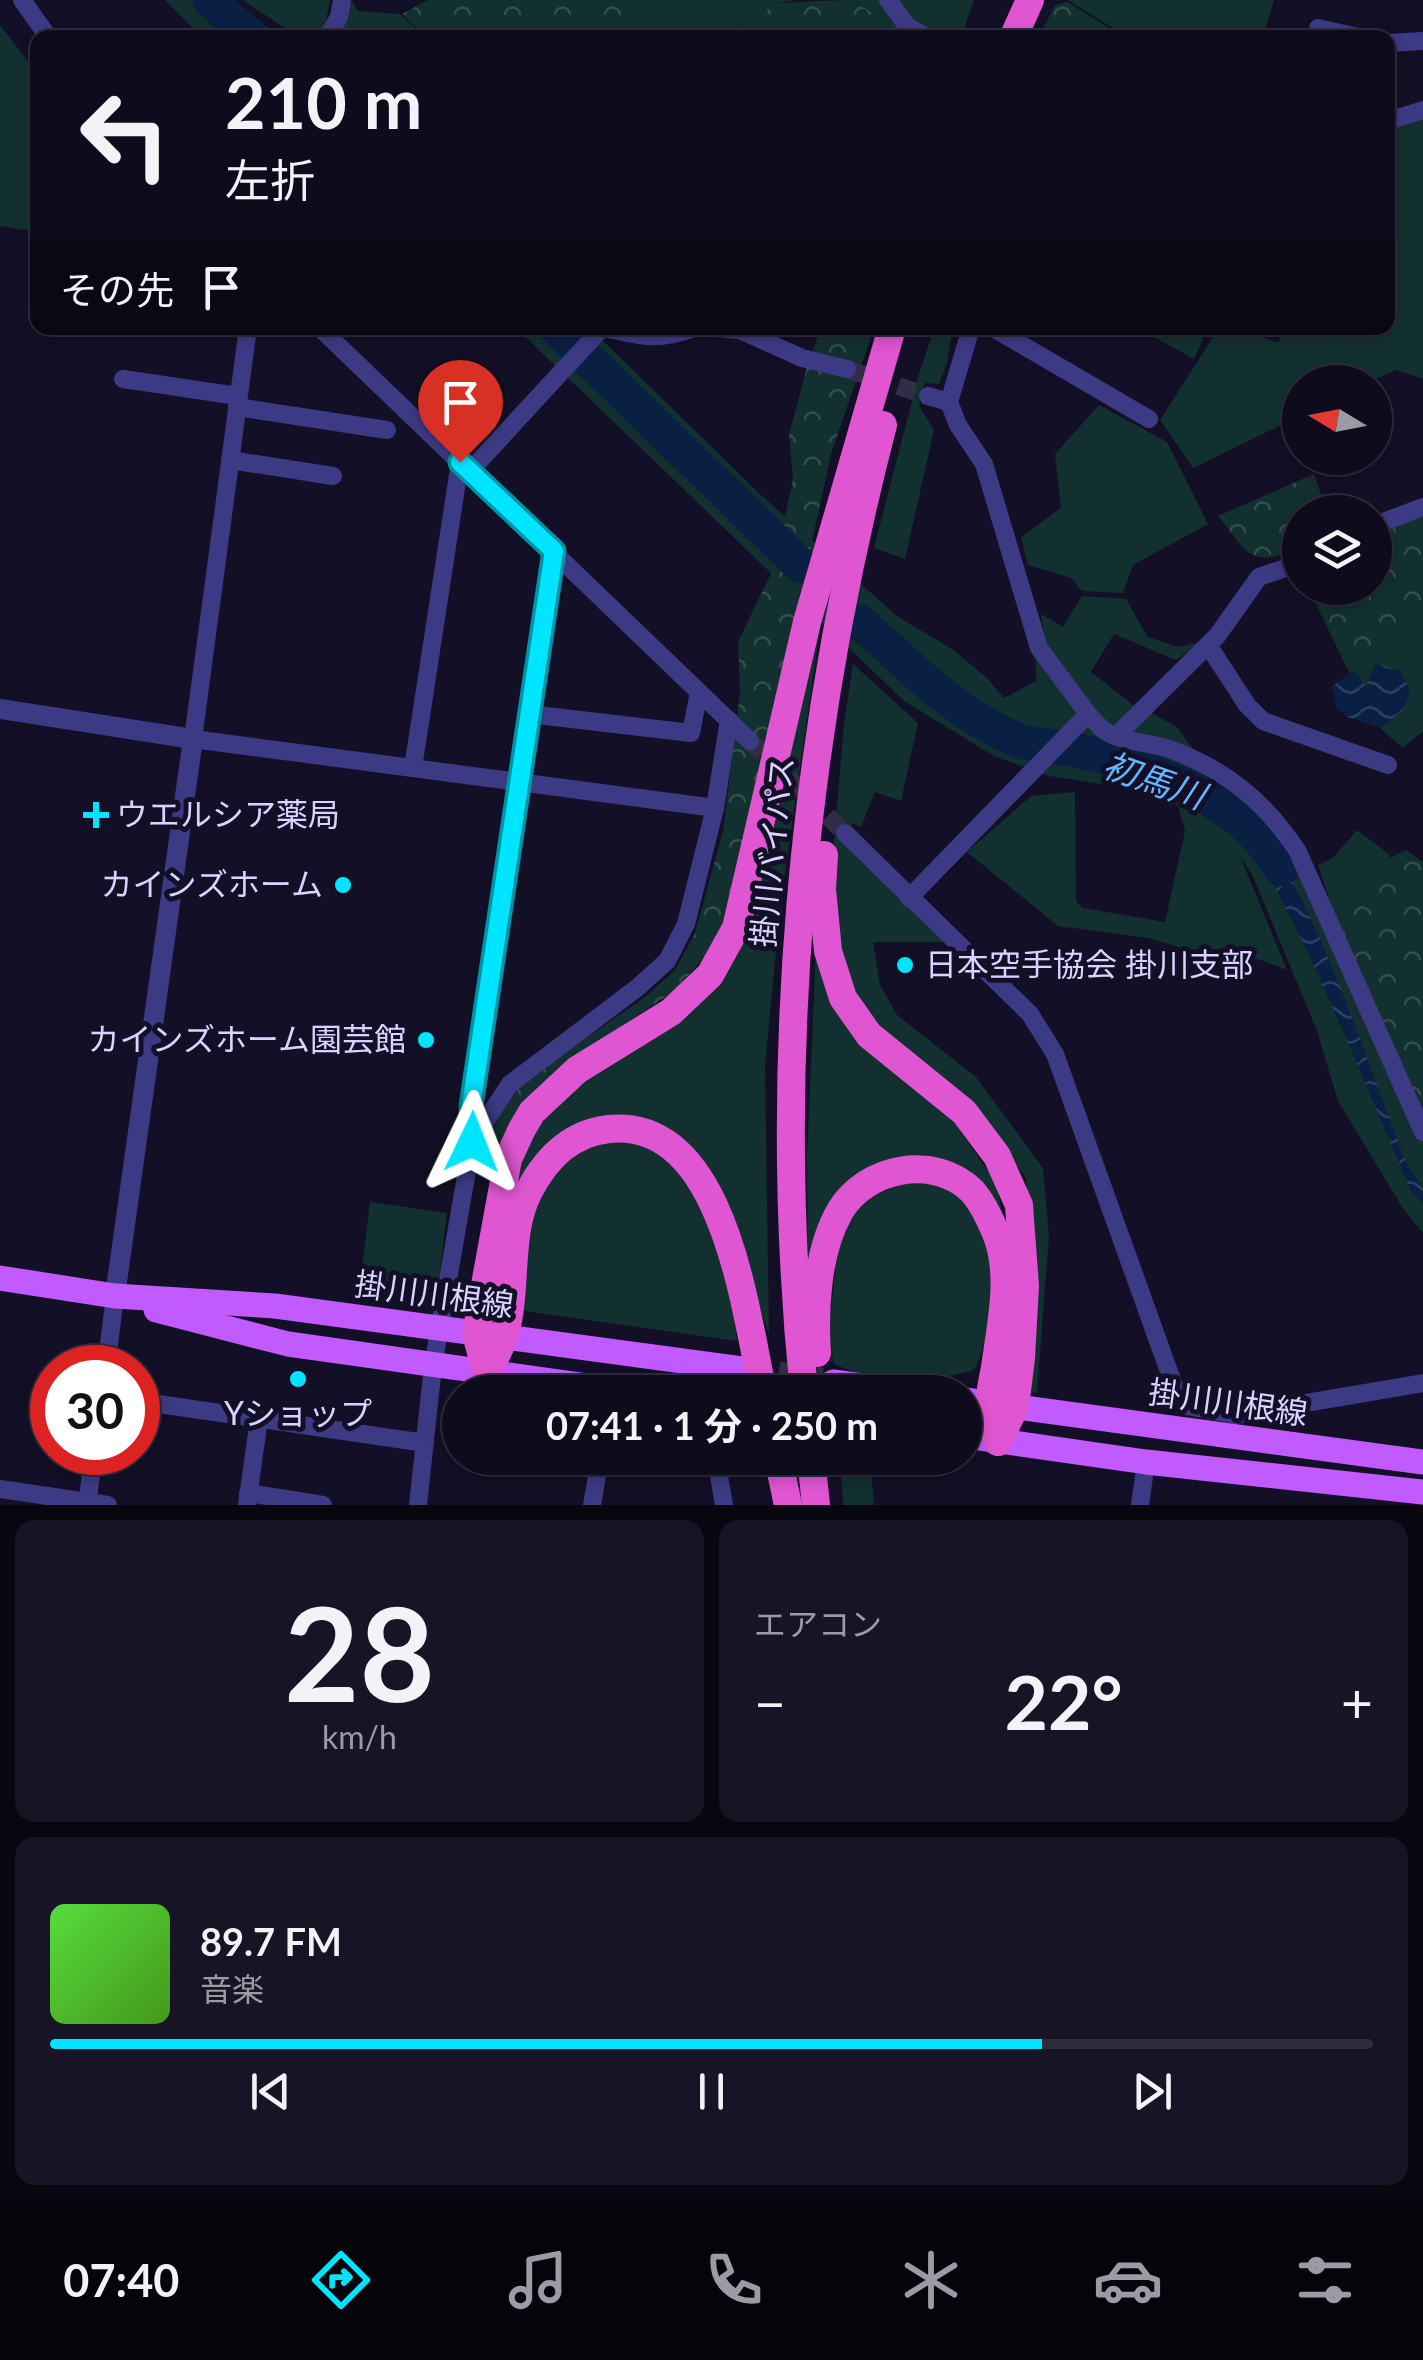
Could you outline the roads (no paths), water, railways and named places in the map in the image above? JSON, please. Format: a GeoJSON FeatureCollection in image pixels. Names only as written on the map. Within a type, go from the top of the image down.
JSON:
{"type":"FeatureCollection","features":[{"type":"Feature","properties":{"kind":"highway"},"geometry":{"type":"LineString","coordinates":[[1017,30],[1030,0]]}},
{"type":"Feature","properties":{"kind":"highway"},"geometry":{"type":"LineString","coordinates":[[487,1374],[508,1159],[532,1112],[576,1070],[671,1012],[710,975],[736,928],[807,622],[890,335]]}},
{"type":"Feature","properties":{"kind":"highway","name":"掛川バイパス"},"geometry":{"type":"LineString","coordinates":[[803,1375],[794,1238],[796,954],[823,719],[872,466],[908,335]]}},
{"type":"Feature","properties":{"kind":"highway"},"geometry":{"type":"LineString","coordinates":[[840,628],[822,889],[828,951],[843,998],[870,1035],[964,1112],[997,1156],[1018,1206],[1025,1286],[990,1404]]}},
{"type":"Feature","properties":{"kind":"highway"},"geometry":{"type":"LineString","coordinates":[[490,1336],[528,1194],[552,1156],[582,1134],[614,1129],[646,1133],[672,1145],[699,1176],[729,1239],[759,1375]]}},
{"type":"Feature","properties":{"kind":"highway"},"geometry":{"type":"LineString","coordinates":[[824,1375],[816,1340],[821,1266],[840,1210],[869,1181],[886,1173],[920,1169],[940,1172],[979,1199],[997,1236],[1004,1286],[990,1404],[998,1442]]}},
{"type":"Feature","properties":{"kind":"highway"},"geometry":{"type":"LineString","coordinates":[[782,1475],[788,1505]]}},
{"type":"Feature","properties":{"kind":"highway"},"geometry":{"type":"LineString","coordinates":[[813,1475],[816,1505]]}},
{"type":"Feature","properties":{"kind":"highway"},"geometry":{"type":"LineString","coordinates":[[827,1475],[829,1505]]}},
{"type":"Feature","properties":{"kind":"main road","name":"掛川川根線"},"geometry":{"type":"LineString","coordinates":[[0,1278],[115,1296],[275,1306],[742,1369]]}},
{"type":"Feature","properties":{"kind":"main road","name":"掛川川根線"},"geometry":{"type":"LineString","coordinates":[[115,1296],[288,1344],[494,1375]]}},
{"type":"Feature","properties":{"kind":"main road","name":"掛川川根線"},"geometry":{"type":"LineString","coordinates":[[990,1404],[1423,1462]]}},
{"type":"Feature","properties":{"kind":"main road","name":"掛川川根線"},"geometry":{"type":"LineString","coordinates":[[982,1439],[1146,1462],[1423,1492]]}},
{"type":"Feature","properties":{"kind":"street"},"geometry":{"type":"LineString","coordinates":[[22,0],[43,30]]}},
{"type":"Feature","properties":{"kind":"street"},"geometry":{"type":"LineString","coordinates":[[332,30],[342,0]]}},
{"type":"Feature","properties":{"kind":"street"},"geometry":{"type":"LineString","coordinates":[[888,0],[914,30]]}},
{"type":"Feature","properties":{"kind":"street"},"geometry":{"type":"LineString","coordinates":[[1318,28],[1327,30]]}},
{"type":"Feature","properties":{"kind":"street"},"geometry":{"type":"LineString","coordinates":[[1395,43],[1423,41]]}},
{"type":"Feature","properties":{"kind":"street"},"geometry":{"type":"LineString","coordinates":[[1395,119],[1423,110]]}},
{"type":"Feature","properties":{"kind":"street"},"geometry":{"type":"LineString","coordinates":[[109,1345],[247,335]]}},
{"type":"Feature","properties":{"kind":"street"},"geometry":{"type":"LineString","coordinates":[[327,335],[750,741]]}},
{"type":"Feature","properties":{"kind":"street"},"geometry":{"type":"LineString","coordinates":[[414,768],[466,466],[597,335]]}},
{"type":"Feature","properties":{"kind":"street"},"geometry":{"type":"LineString","coordinates":[[627,335],[646,338],[674,335]]}},
{"type":"Feature","properties":{"kind":"street"},"geometry":{"type":"LineString","coordinates":[[751,335],[802,358],[847,370]]}},
{"type":"Feature","properties":{"kind":"street"},"geometry":{"type":"LineString","coordinates":[[970,335],[949,402],[958,426],[984,464],[1039,648],[1083,719],[1105,732],[1169,749],[1214,768],[1254,797],[1287,835],[1423,1132]]}},
{"type":"Feature","properties":{"kind":"street"},"geometry":{"type":"LineString","coordinates":[[1005,335],[1149,419]]}},
{"type":"Feature","properties":{"kind":"street"},"geometry":{"type":"LineString","coordinates":[[123,379],[387,430]]}},
{"type":"Feature","properties":{"kind":"street"},"geometry":{"type":"LineString","coordinates":[[928,396],[949,402]]}},
{"type":"Feature","properties":{"kind":"street"},"geometry":{"type":"LineString","coordinates":[[230,460],[334,476]]}},
{"type":"Feature","properties":{"kind":"street"},"geometry":{"type":"LineString","coordinates":[[1392,519],[1423,507]]}},
{"type":"Feature","properties":{"kind":"street"},"geometry":{"type":"LineString","coordinates":[[418,1505],[433,1366],[472,1142],[471,1106],[554,551]]}},
{"type":"Feature","properties":{"kind":"street"},"geometry":{"type":"LineString","coordinates":[[1117,735],[1208,645],[1259,577],[1282,569]]}},
{"type":"Feature","properties":{"kind":"street"},"geometry":{"type":"LineString","coordinates":[[1208,645],[1247,705],[1263,721],[1388,764]]}},
{"type":"Feature","properties":{"kind":"street"},"geometry":{"type":"LineString","coordinates":[[529,714],[691,733],[699,692]]}},
{"type":"Feature","properties":{"kind":"street"},"geometry":{"type":"LineString","coordinates":[[0,709],[193,739],[715,808]]}},
{"type":"Feature","properties":{"kind":"street"},"geometry":{"type":"LineString","coordinates":[[910,898],[1083,719]]}},
{"type":"Feature","properties":{"kind":"street"},"geometry":{"type":"LineString","coordinates":[[472,1142],[510,1084],[637,988],[666,961],[686,924],[715,808],[729,720]]}},
{"type":"Feature","properties":{"kind":"street"},"geometry":{"type":"LineString","coordinates":[[845,833],[1030,1014],[1055,1054],[1181,1405],[1236,1415],[1423,1383]]}},
{"type":"Feature","properties":{"kind":"street"},"geometry":{"type":"LineString","coordinates":[[160,1404],[425,1443]]}},
{"type":"Feature","properties":{"kind":"street"},"geometry":{"type":"LineString","coordinates":[[259,1419],[248,1499],[323,1505]]}},
{"type":"Feature","properties":{"kind":"street"},"geometry":{"type":"LineString","coordinates":[[1140,1505],[1146,1462]]}},
{"type":"Feature","properties":{"kind":"street"},"geometry":{"type":"LineString","coordinates":[[87,1503],[91,1475]]}},
{"type":"Feature","properties":{"kind":"street"},"geometry":{"type":"LineString","coordinates":[[592,1505],[597,1475]]}},
{"type":"Feature","properties":{"kind":"street"},"geometry":{"type":"LineString","coordinates":[[719,1475],[724,1505]]}},
{"type":"Feature","properties":{"kind":"street"},"geometry":{"type":"LineString","coordinates":[[0,1490],[108,1505]]}},
{"type":"Feature","properties":{"kind":"water"},"geometry":{"type":"Polygon","coordinates":[[[1376,663],[1400,671],[1410,690],[1403,710],[1380,728],[1348,717],[1336,707],[1330,688],[1353,671],[1366,686],[1376,663]]]}},
{"type":"Feature","properties":{"kind":"water"},"geometry":{"type":"Polygon","coordinates":[[[1258,821],[1322,944],[1405,1160],[1423,1188],[1423,1205],[1410,1189],[1314,967],[1248,838],[1258,821]]]}},
{"type":"Feature","properties":{"kind":"waterway","name":"初馬川"},"geometry":{"type":"LineString","coordinates":[[210,0],[242,30]]}},
{"type":"Feature","properties":{"kind":"waterway","name":"初馬川"},"geometry":{"type":"LineString","coordinates":[[563,335],[801,566]]}},
{"type":"Feature","properties":{"kind":"waterway","name":"初馬川"},"geometry":{"type":"LineString","coordinates":[[859,621],[973,717],[1024,742],[1077,750],[1192,789],[1242,822],[1281,869]]}},
{"type":"Feature","properties":{"kind":"tunnel"},"geometry":{"type":"LineString","coordinates":[[847,369],[928,396]]}},
{"type":"Feature","properties":{"kind":"tunnel"},"geometry":{"type":"LineString","coordinates":[[750,741],[845,833]]}},
{"type":"Feature","properties":{"kind":"tunnel"},"geometry":{"type":"LineString","coordinates":[[742,1369],[786,1375]]}},
{"type":"Feature","properties":{"kind":"place","name":"ウエルシア薬局"},"geometry":{"type":"Point","coordinates":[96,815]}},
{"type":"Feature","properties":{"kind":"place","name":"カインズホーム"},"geometry":{"type":"Point","coordinates":[343,885]}},
{"type":"Feature","properties":{"kind":"place","name":"日本空手協会 掛川支部"},"geometry":{"type":"Point","coordinates":[905,965]}},
{"type":"Feature","properties":{"kind":"place","name":"カインズホーム園芸館"},"geometry":{"type":"Point","coordinates":[426,1040]}},
{"type":"Feature","properties":{"kind":"place","name":"Yショップ"},"geometry":{"type":"Point","coordinates":[298,1379]}}]}
